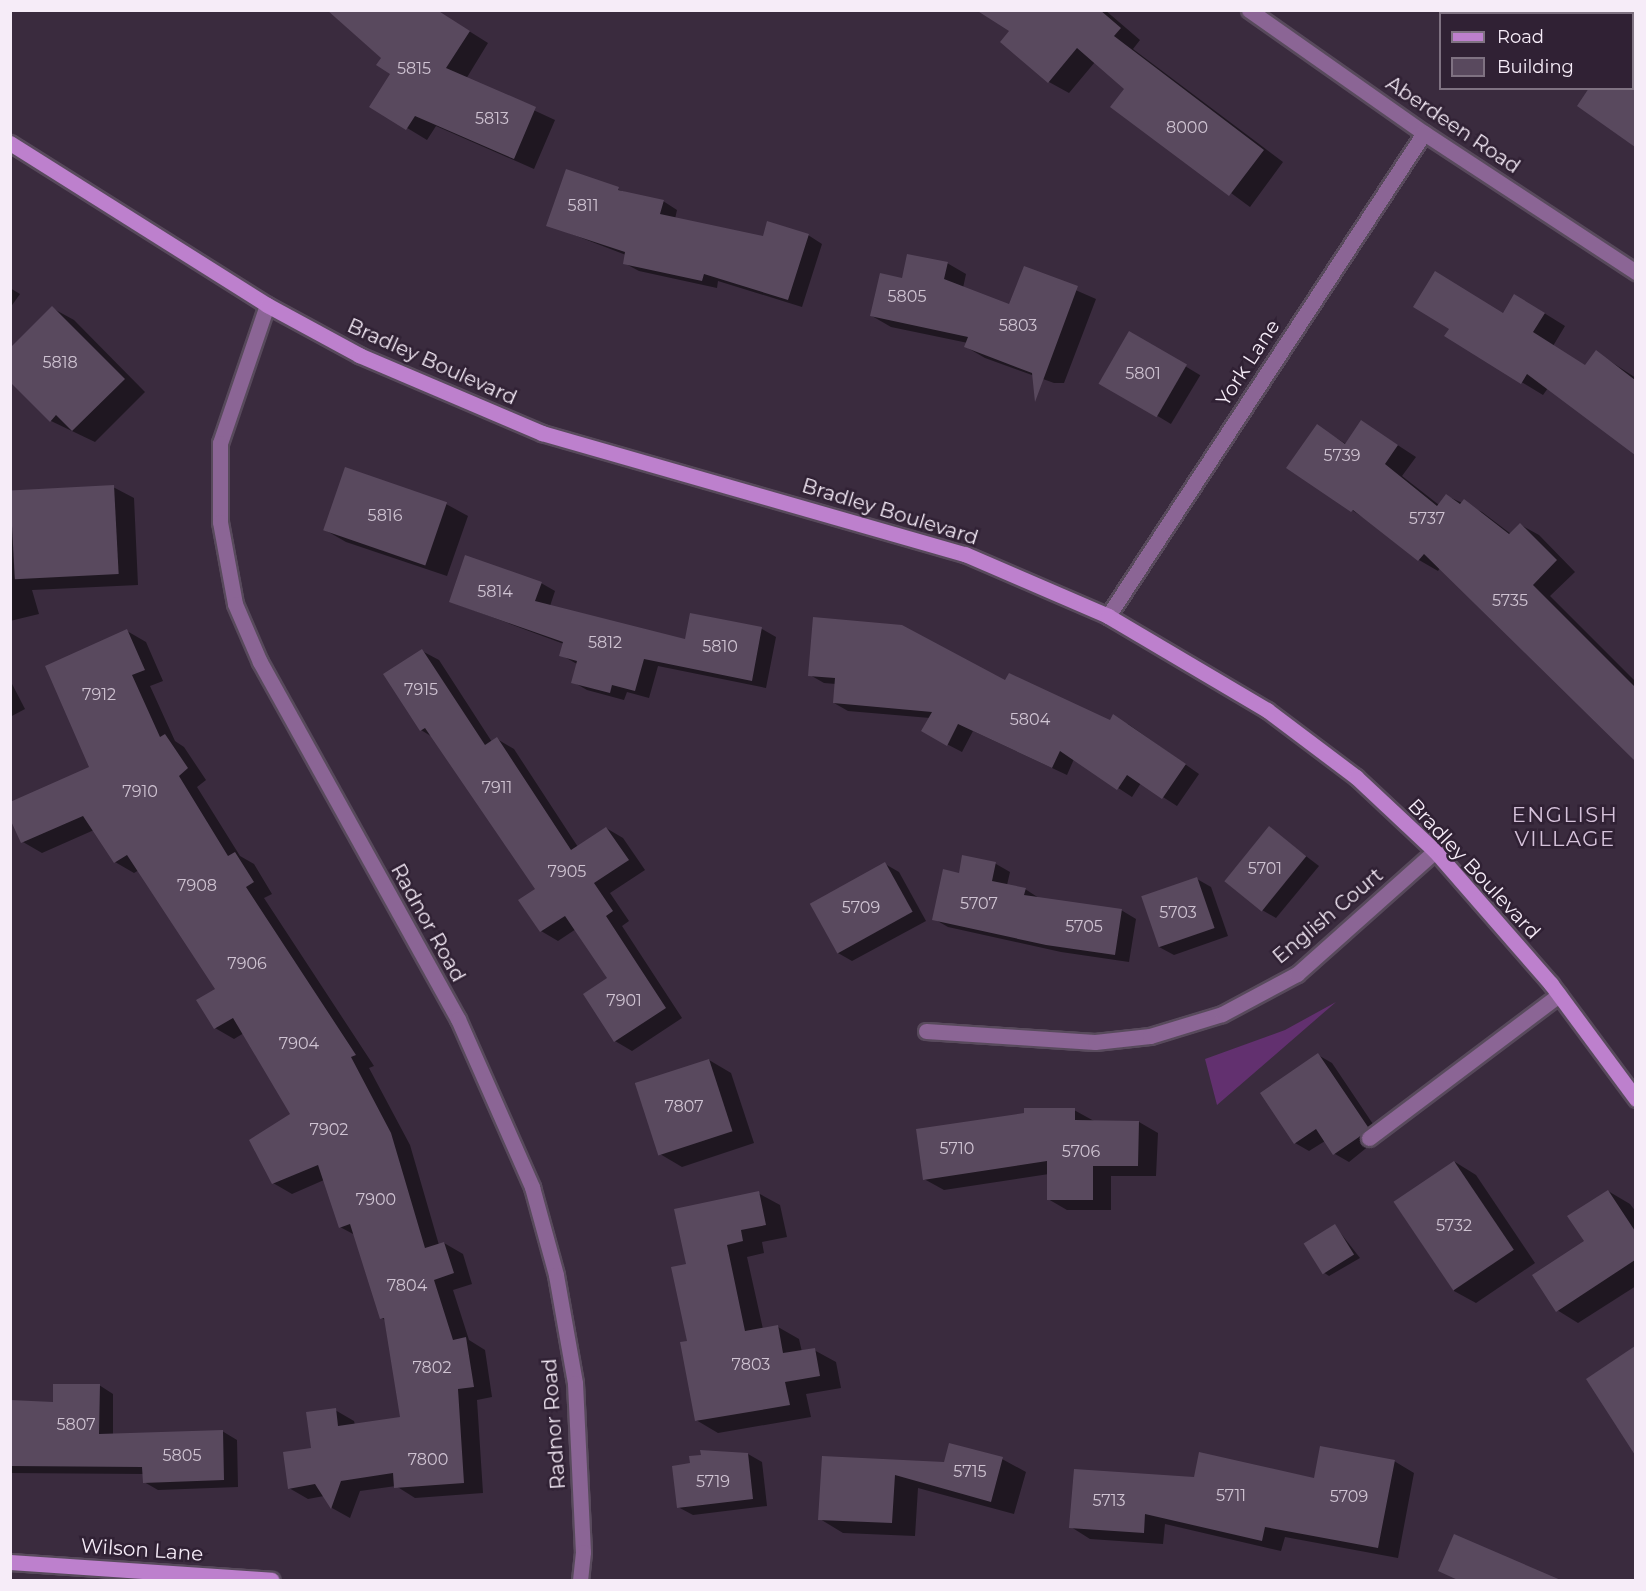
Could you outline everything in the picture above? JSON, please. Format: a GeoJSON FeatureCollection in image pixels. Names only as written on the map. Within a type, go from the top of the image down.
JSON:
{"type":"FeatureCollection","features":[{"type":"Feature","properties":{"kind":"main road","name":"Bradley Boulevard"},"geometry":{"type":"LineString","coordinates":[[10,143],[267,305],[359,355],[542,433],[965,554],[1108,616],[1267,710],[1356,777],[1435,851],[1559,995],[1635,1099]]}},
{"type":"Feature","properties":{"kind":"main road","name":"Wilson Lane"},"geometry":{"type":"LineString","coordinates":[[10,1562],[271,1581]]}},
{"type":"Feature","properties":{"kind":"street","name":"Aberdeen Road"},"geometry":{"type":"LineString","coordinates":[[1249,10],[1424,133],[1635,272]]}},
{"type":"Feature","properties":{"kind":"street","name":"York Lane"},"geometry":{"type":"LineString","coordinates":[[1108,616],[1424,133]]}},
{"type":"Feature","properties":{"kind":"street","name":"Radnor Road"},"geometry":{"type":"LineString","coordinates":[[267,305],[220,443],[220,522],[235,604],[260,662],[458,1019],[532,1186],[556,1275],[575,1383],[583,1552],[580,1581]]}},
{"type":"Feature","properties":{"kind":"street","name":"English Court"},"geometry":{"type":"LineString","coordinates":[[926,1030],[1095,1042],[1150,1036],[1222,1014],[1297,974],[1435,851]]}},
{"type":"Feature","properties":{"kind":"street"},"geometry":{"type":"LineString","coordinates":[[1369,1138],[1559,995]]}},
{"type":"Feature","properties":{"kind":"shaded area"},"geometry":{"type":"Polygon","coordinates":[[[1336,1002],[1217,1105],[1205,1059],[1285,1030],[1336,1002]]]}},
{"type":"Feature","properties":{"kind":"building"},"geometry":{"type":"Polygon","coordinates":[[[327,10],[437,10],[470,31],[446,68],[536,107],[514,159],[415,116],[406,130],[369,107],[390,74],[376,65],[381,58],[327,10]]]}},
{"type":"Feature","properties":{"kind":"building"},"geometry":{"type":"Polygon","coordinates":[[[976,10],[1100,10],[1121,28],[1114,36],[1264,150],[1229,196],[1110,107],[1124,89],[1077,48],[1048,83],[1000,42],[1009,31],[976,10]]]}},
{"type":"Feature","properties":{"kind":"building"},"geometry":{"type":"Polygon","coordinates":[[[1635,88],[1635,147],[1577,106],[1588,90],[1634,90],[1635,88]]]}},
{"type":"Feature","properties":{"kind":"building"},"geometry":{"type":"Polygon","coordinates":[[[566,169],[619,187],[618,190],[664,200],[660,214],[763,236],[767,221],[809,234],[788,300],[704,274],[702,281],[623,264],[625,252],[546,226],[566,169]]]}},
{"type":"Feature","properties":{"kind":"building"},"geometry":{"type":"Polygon","coordinates":[[[907,254],[948,262],[944,279],[1009,304],[1024,266],[1078,286],[1035,402],[1032,373],[964,347],[968,337],[870,316],[880,273],[902,278],[907,254]]]}},
{"type":"Feature","properties":{"kind":"building"},"geometry":{"type":"Polygon","coordinates":[[[1435,271],[1503,313],[1514,294],[1545,313],[1533,332],[1585,365],[1596,350],[1635,380],[1635,455],[1527,374],[1521,384],[1444,336],[1449,329],[1413,307],[1435,271]]]}},
{"type":"Feature","properties":{"kind":"building"},"geometry":{"type":"Polygon","coordinates":[[[52,306],[125,379],[72,431],[56,415],[50,422],[10,382],[10,348],[52,306]]]}},
{"type":"Feature","properties":{"kind":"building"},"geometry":{"type":"Polygon","coordinates":[[[1129,331],[1187,364],[1157,417],[1098,384],[1129,331]]]}},
{"type":"Feature","properties":{"kind":"building"},"geometry":{"type":"Polygon","coordinates":[[[1361,420],[1398,445],[1385,464],[1437,506],[1446,494],[1460,504],[1464,499],[1509,534],[1520,523],[1557,560],[1533,585],[1635,687],[1635,761],[1424,554],[1418,561],[1353,510],[1351,512],[1286,468],[1317,424],[1345,444],[1361,420]]]}},
{"type":"Feature","properties":{"kind":"building"},"geometry":{"type":"Polygon","coordinates":[[[345,467],[447,502],[425,566],[323,530],[345,467]]]}},
{"type":"Feature","properties":{"kind":"building"},"geometry":{"type":"Polygon","coordinates":[[[114,485],[119,574],[15,579],[10,490],[114,485]]]}},
{"type":"Feature","properties":{"kind":"building"},"geometry":{"type":"Polygon","coordinates":[[[465,555],[542,582],[535,601],[685,639],[690,613],[762,627],[752,681],[644,659],[635,691],[612,685],[610,693],[571,683],[577,661],[559,656],[563,642],[449,602],[465,555]]]}},
{"type":"Feature","properties":{"kind":"building"},"geometry":{"type":"Polygon","coordinates":[[[813,617],[902,625],[1005,680],[1009,673],[1110,720],[1113,714],[1186,764],[1162,799],[1127,775],[1117,790],[1060,751],[1052,768],[958,724],[947,746],[921,731],[932,712],[833,703],[835,678],[808,676],[813,617]]]}},
{"type":"Feature","properties":{"kind":"building"},"geometry":{"type":"Polygon","coordinates":[[[127,629],[145,670],[132,675],[160,737],[165,734],[188,768],[179,776],[228,856],[235,852],[254,882],[246,887],[356,1055],[351,1057],[391,1133],[425,1248],[444,1242],[454,1273],[434,1280],[453,1340],[466,1337],[474,1387],[458,1389],[464,1483],[394,1488],[393,1473],[341,1481],[331,1509],[315,1484],[288,1489],[283,1452],[311,1448],[306,1412],[336,1408],[338,1426],[400,1417],[384,1318],[380,1319],[350,1224],[339,1228],[318,1165],[272,1184],[249,1140],[290,1114],[233,1018],[214,1029],[196,1000],[215,989],[127,855],[114,863],[83,816],[21,843],[10,819],[10,802],[89,767],[45,666],[127,629]]]}},
{"type":"Feature","properties":{"kind":"building"},"geometry":{"type":"Polygon","coordinates":[[[422,649],[485,745],[497,737],[571,850],[606,827],[629,860],[594,883],[613,911],[606,916],[666,1008],[614,1042],[583,994],[607,978],[565,916],[540,932],[518,900],[535,889],[425,728],[420,731],[383,674],[422,649]]]}},
{"type":"Feature","properties":{"kind":"building"},"geometry":{"type":"Polygon","coordinates":[[[1269,826],[1306,856],[1262,911],[1224,881],[1269,826]]]}},
{"type":"Feature","properties":{"kind":"building"},"geometry":{"type":"Polygon","coordinates":[[[962,855],[996,862],[992,881],[1026,888],[1024,895],[1122,909],[1115,955],[1046,945],[932,920],[943,869],[959,873],[962,855]]]}},
{"type":"Feature","properties":{"kind":"building"},"geometry":{"type":"Polygon","coordinates":[[[885,862],[913,912],[837,954],[810,904],[885,862]]]}},
{"type":"Feature","properties":{"kind":"building"},"geometry":{"type":"Polygon","coordinates":[[[1197,877],[1215,928],[1159,947],[1141,896],[1197,877]]]}},
{"type":"Feature","properties":{"kind":"building"},"geometry":{"type":"Polygon","coordinates":[[[1318,1053],[1368,1127],[1359,1137],[1333,1155],[1316,1129],[1294,1144],[1260,1093],[1318,1053]]]}},
{"type":"Feature","properties":{"kind":"building"},"geometry":{"type":"Polygon","coordinates":[[[709,1059],[732,1131],[658,1155],[635,1083],[709,1059]]]}},
{"type":"Feature","properties":{"kind":"building"},"geometry":{"type":"Polygon","coordinates":[[[1024,1108],[1075,1108],[1075,1120],[1139,1121],[1138,1166],[1093,1166],[1093,1200],[1047,1200],[1047,1161],[923,1180],[916,1129],[1024,1113],[1024,1108]]]}},
{"type":"Feature","properties":{"kind":"building"},"geometry":{"type":"Polygon","coordinates":[[[1454,1161],[1514,1250],[1453,1291],[1393,1202],[1454,1161]]]}},
{"type":"Feature","properties":{"kind":"building"},"geometry":{"type":"Polygon","coordinates":[[[1608,1190],[1635,1231],[1635,1260],[1556,1312],[1532,1275],[1584,1241],[1567,1216],[1608,1190]]]}},
{"type":"Feature","properties":{"kind":"building"},"geometry":{"type":"Polygon","coordinates":[[[759,1191],[766,1225],[741,1230],[743,1241],[727,1245],[745,1331],[778,1325],[783,1353],[815,1348],[820,1376],[785,1382],[790,1405],[695,1421],[680,1342],[687,1341],[671,1267],[686,1264],[674,1209],[759,1191]]]}},
{"type":"Feature","properties":{"kind":"building"},"geometry":{"type":"Polygon","coordinates":[[[1335,1224],[1354,1255],[1323,1274],[1304,1244],[1335,1224]]]}},
{"type":"Feature","properties":{"kind":"building"},"geometry":{"type":"Polygon","coordinates":[[[1635,1346],[1635,1455],[1586,1379],[1635,1346]]]}},
{"type":"Feature","properties":{"kind":"building"},"geometry":{"type":"Polygon","coordinates":[[[53,1384],[100,1384],[99,1434],[223,1430],[224,1480],[143,1483],[142,1467],[10,1466],[10,1400],[53,1402],[53,1384]]]}},
{"type":"Feature","properties":{"kind":"building"},"geometry":{"type":"Polygon","coordinates":[[[949,1443],[1003,1457],[991,1502],[895,1475],[892,1523],[818,1520],[822,1456],[944,1462],[949,1443]]]}},
{"type":"Feature","properties":{"kind":"building"},"geometry":{"type":"Polygon","coordinates":[[[1320,1446],[1395,1460],[1378,1548],[1265,1527],[1262,1541],[1145,1514],[1144,1533],[1069,1528],[1074,1469],[1194,1477],[1199,1452],[1314,1478],[1320,1446]]]}},
{"type":"Feature","properties":{"kind":"building"},"geometry":{"type":"Polygon","coordinates":[[[700,1450],[748,1453],[753,1499],[677,1508],[672,1466],[690,1463],[689,1456],[701,1455],[700,1450]]]}},
{"type":"Feature","properties":{"kind":"building"},"geometry":{"type":"Polygon","coordinates":[[[1454,1534],[1563,1581],[1460,1581],[1438,1571],[1454,1534]]]}},
{"type":"Feature","properties":{"kind":"district","name":"ENGLISH VILLAGE"},"geometry":{"type":"Point","coordinates":[1565,827]}}]}
